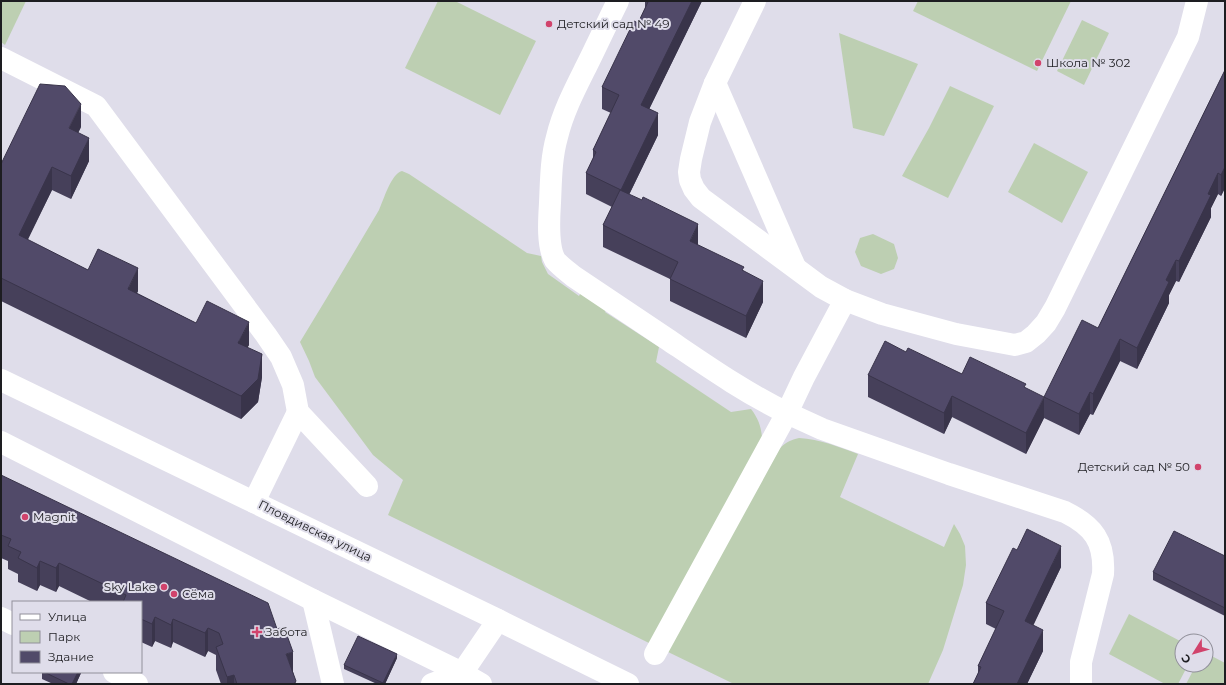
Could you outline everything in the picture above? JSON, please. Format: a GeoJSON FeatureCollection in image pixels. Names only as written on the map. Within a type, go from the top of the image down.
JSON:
{"type":"FeatureCollection","features":[{"type":"Feature","properties":{"kind":"street"},"geometry":{"type":"LineString","coordinates":[[618,1],[568,104],[554,149],[549,217],[552,252],[559,264],[573,276],[738,387],[787,414],[822,429],[949,474],[1065,512],[1078,518],[1094,532],[1104,562],[1103,574],[1081,662],[1081,684]]}},
{"type":"Feature","properties":{"kind":"street"},"geometry":{"type":"LineString","coordinates":[[756,1],[715,83],[700,122],[689,172],[694,190],[701,198],[821,287],[845,300],[882,314],[956,334],[1015,345],[1026,342],[1036,334],[1046,323],[1055,308],[1188,37],[1197,1]]}},
{"type":"Feature","properties":{"kind":"street"},"geometry":{"type":"LineString","coordinates":[[1,58],[96,106],[281,357],[293,385],[298,412],[367,486]]}},
{"type":"Feature","properties":{"kind":"street"},"geometry":{"type":"LineString","coordinates":[[715,83],[795,267]]}},
{"type":"Feature","properties":{"kind":"street"},"geometry":{"type":"LineString","coordinates":[[655,654],[787,414],[804,377],[845,300]]}},
{"type":"Feature","properties":{"kind":"street","name":"Пловдивская улица"},"geometry":{"type":"LineString","coordinates":[[1,380],[628,684]]}},
{"type":"Feature","properties":{"kind":"street"},"geometry":{"type":"LineString","coordinates":[[254,502],[298,412]]}},
{"type":"Feature","properties":{"kind":"street"},"geometry":{"type":"LineString","coordinates":[[1,442],[313,600],[462,673],[481,684]]}},
{"type":"Feature","properties":{"kind":"street"},"geometry":{"type":"LineString","coordinates":[[313,600],[333,684]]}},
{"type":"Feature","properties":{"kind":"street"},"geometry":{"type":"LineString","coordinates":[[1,618],[12,624]]}},
{"type":"Feature","properties":{"kind":"street"},"geometry":{"type":"LineString","coordinates":[[432,684],[462,673],[498,620]]}},
{"type":"Feature","properties":{"kind":"street"},"geometry":{"type":"LineString","coordinates":[[116,673],[137,684]]}},
{"type":"Feature","properties":{"kind":"green space"},"geometry":{"type":"Polygon","coordinates":[[[2,1],[26,1],[5,45],[1,42],[2,1]]]}},
{"type":"Feature","properties":{"kind":"green space"},"geometry":{"type":"Polygon","coordinates":[[[438,1],[455,1],[536,41],[500,115],[405,68],[438,1]]]}},
{"type":"Feature","properties":{"kind":"green space"},"geometry":{"type":"Polygon","coordinates":[[[918,1],[1071,1],[1037,71],[913,11],[918,1]]]}},
{"type":"Feature","properties":{"kind":"green space"},"geometry":{"type":"Polygon","coordinates":[[[1082,20],[1109,33],[1084,85],[1057,71],[1082,20]]]}},
{"type":"Feature","properties":{"kind":"green space"},"geometry":{"type":"Polygon","coordinates":[[[839,33],[918,64],[884,136],[853,128],[839,33]]]}},
{"type":"Feature","properties":{"kind":"green space"},"geometry":{"type":"Polygon","coordinates":[[[950,86],[994,106],[948,198],[902,176],[929,128],[950,86]]]}},
{"type":"Feature","properties":{"kind":"green space"},"geometry":{"type":"Polygon","coordinates":[[[1034,143],[1088,172],[1062,223],[1008,192],[1034,143]]]}},
{"type":"Feature","properties":{"kind":"green space"},"geometry":{"type":"Polygon","coordinates":[[[402,171],[409,174],[527,253],[541,256],[542,262],[548,274],[579,296],[582,290],[608,307],[605,312],[659,347],[656,362],[731,412],[751,409],[757,419],[762,437],[651,644],[388,515],[403,480],[373,455],[315,377],[300,342],[379,210],[391,182],[398,173],[402,171]]]}},
{"type":"Feature","properties":{"kind":"green space"},"geometry":{"type":"Polygon","coordinates":[[[873,234],[894,244],[898,258],[894,269],[881,274],[861,266],[855,252],[860,238],[873,234]]]}},
{"type":"Feature","properties":{"kind":"green space"},"geometry":{"type":"Polygon","coordinates":[[[799,438],[837,446],[858,454],[840,497],[944,547],[954,524],[960,534],[965,546],[966,565],[963,585],[943,650],[928,684],[734,684],[666,651],[780,448],[784,444],[799,438]]]}},
{"type":"Feature","properties":{"kind":"green space"},"geometry":{"type":"Polygon","coordinates":[[[1129,614],[1174,638],[1174,673],[1184,673],[1178,684],[1165,684],[1109,654],[1129,614]]]}},
{"type":"Feature","properties":{"kind":"green space"},"geometry":{"type":"Polygon","coordinates":[[[1214,657],[1225,663],[1225,684],[1186,684],[1192,673],[1214,673],[1214,657]]]}},
{"type":"Feature","properties":{"kind":"building"},"geometry":{"type":"Polygon","coordinates":[[[646,1],[692,1],[641,105],[658,113],[621,190],[586,173],[596,152],[593,150],[619,95],[602,87],[634,21],[638,23],[648,2],[646,1]]]}},
{"type":"Feature","properties":{"kind":"building"},"geometry":{"type":"Polygon","coordinates":[[[1225,70],[1225,167],[1221,175],[1218,173],[1208,194],[1211,195],[1179,261],[1176,260],[1166,280],[1169,282],[1137,348],[1120,339],[1093,394],[1090,392],[1079,414],[1044,397],[1082,320],[1098,328],[1225,70]]]}},
{"type":"Feature","properties":{"kind":"building"},"geometry":{"type":"Polygon","coordinates":[[[40,84],[65,86],[81,104],[69,128],[89,138],[71,176],[52,167],[19,235],[88,270],[98,249],[138,268],[128,289],[196,323],[207,301],[249,322],[238,343],[262,354],[258,379],[241,396],[1,278],[1,164],[40,84]]]}},
{"type":"Feature","properties":{"kind":"building"},"geometry":{"type":"Polygon","coordinates":[[[620,190],[642,200],[643,197],[698,224],[690,241],[744,267],[742,270],[763,281],[746,316],[670,279],[678,262],[603,225],[620,190]]]}},
{"type":"Feature","properties":{"kind":"building"},"geometry":{"type":"Polygon","coordinates":[[[885,341],[906,352],[908,348],[962,374],[970,357],[1026,384],[1024,387],[1044,397],[1026,433],[952,396],[944,413],[868,375],[885,341]]]}},
{"type":"Feature","properties":{"kind":"building"},"geometry":{"type":"Polygon","coordinates":[[[1,475],[268,603],[277,629],[284,627],[293,652],[286,654],[296,681],[294,684],[237,684],[234,675],[227,677],[216,647],[223,644],[219,633],[208,628],[205,633],[173,619],[171,625],[155,617],[152,624],[142,619],[142,601],[123,601],[126,595],[59,563],[56,568],[40,561],[37,568],[18,558],[21,552],[8,546],[11,539],[1,535],[1,475]]]}},
{"type":"Feature","properties":{"kind":"building"},"geometry":{"type":"Polygon","coordinates":[[[1027,529],[1061,546],[1025,621],[1043,630],[1017,684],[973,684],[981,667],[978,666],[1004,611],[986,603],[1013,548],[1017,550],[1027,529]]]}},
{"type":"Feature","properties":{"kind":"building"},"geometry":{"type":"Polygon","coordinates":[[[1174,531],[1225,556],[1225,608],[1153,572],[1174,531]]]}},
{"type":"Feature","properties":{"kind":"building"},"geometry":{"type":"Polygon","coordinates":[[[358,636],[397,654],[383,683],[344,665],[358,636]]]}},
{"type":"Feature","properties":{"kind":"building"},"geometry":{"type":"Polygon","coordinates":[[[46,673],[78,673],[72,684],[46,673]]]}},
{"type":"Feature","properties":{"kind":"place","name":"Детский сад № 49"},"geometry":{"type":"Point","coordinates":[549,24]}},
{"type":"Feature","properties":{"kind":"place","name":"Школа № 302"},"geometry":{"type":"Point","coordinates":[1038,63]}},
{"type":"Feature","properties":{"kind":"place","name":"Детский сад № 50"},"geometry":{"type":"Point","coordinates":[1198,467]}},
{"type":"Feature","properties":{"kind":"place","name":"Magnit"},"geometry":{"type":"Point","coordinates":[25,517]}},
{"type":"Feature","properties":{"kind":"place","name":"Sky Lake"},"geometry":{"type":"Point","coordinates":[164,587]}},
{"type":"Feature","properties":{"kind":"place","name":"Сёма"},"geometry":{"type":"Point","coordinates":[174,594]}},
{"type":"Feature","properties":{"kind":"place","name":"Забота"},"geometry":{"type":"Point","coordinates":[257,632]}}]}
